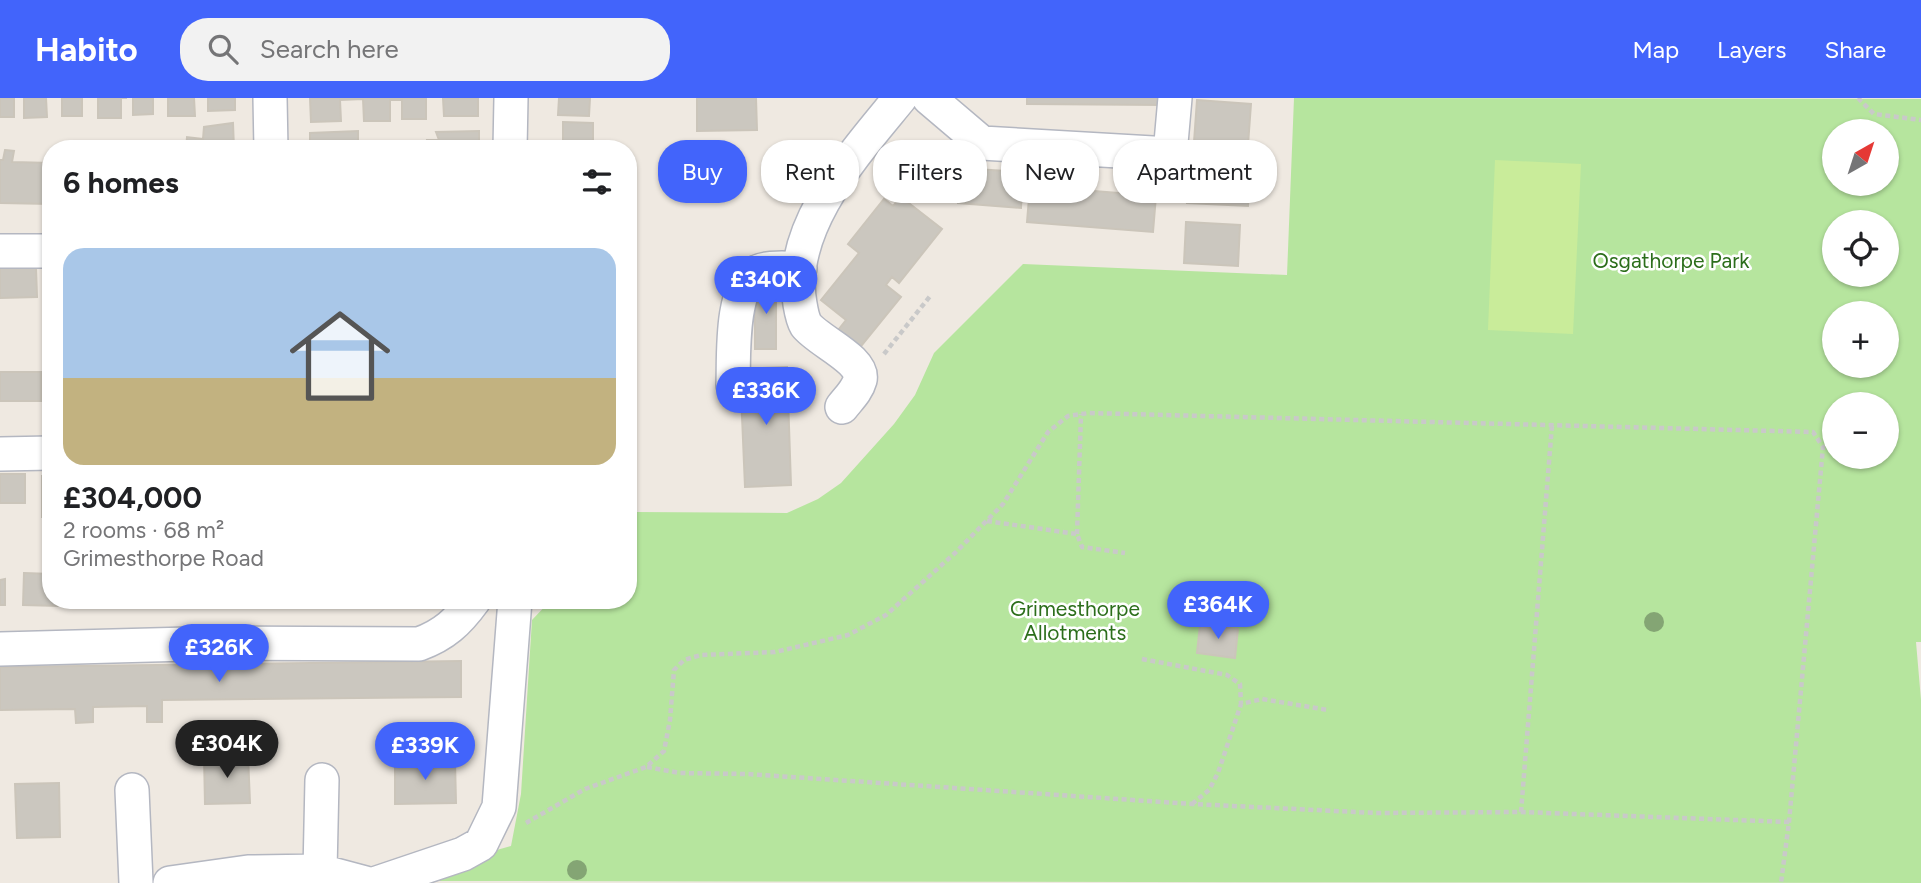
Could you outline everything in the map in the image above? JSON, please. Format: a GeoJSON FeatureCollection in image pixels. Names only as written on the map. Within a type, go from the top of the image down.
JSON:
{"type":"FeatureCollection","features":[{"type":"Feature","properties":{"kind":"street"},"geometry":{"type":"LineString","coordinates":[[270,98],[271,140]]}},
{"type":"Feature","properties":{"kind":"street"},"geometry":{"type":"LineString","coordinates":[[510,140],[511,98]]}},
{"type":"Feature","properties":{"kind":"street"},"geometry":{"type":"LineString","coordinates":[[849,398],[861,377],[858,367],[806,325],[800,303],[800,268],[813,220],[839,173],[900,98]]}},
{"type":"Feature","properties":{"kind":"street"},"geometry":{"type":"LineString","coordinates":[[929,98],[982,143],[1170,154],[1175,98]]}},
{"type":"Feature","properties":{"kind":"street"},"geometry":{"type":"LineString","coordinates":[[0,251],[42,251]]}},
{"type":"Feature","properties":{"kind":"street"},"geometry":{"type":"LineString","coordinates":[[733,385],[737,317],[748,280],[760,271],[800,268]]}},
{"type":"Feature","properties":{"kind":"street"},"geometry":{"type":"LineString","coordinates":[[0,454],[42,453]]}},
{"type":"Feature","properties":{"kind":"street"},"geometry":{"type":"LineString","coordinates":[[0,649],[226,643],[419,644],[439,637],[457,622],[467,609]]}},
{"type":"Feature","properties":{"kind":"street"},"geometry":{"type":"LineString","coordinates":[[377,883],[463,855],[481,844],[499,807],[513,609]]}},
{"type":"Feature","properties":{"kind":"street"},"geometry":{"type":"LineString","coordinates":[[320,872],[322,780]]}},
{"type":"Feature","properties":{"kind":"street"},"geometry":{"type":"LineString","coordinates":[[132,790],[136,883]]}},
{"type":"Feature","properties":{"kind":"street"},"geometry":{"type":"LineString","coordinates":[[170,883],[248,872],[320,872],[365,883]]}},
{"type":"Feature","properties":{"kind":"path"},"geometry":{"type":"LineString","coordinates":[[1858,98],[1874,114],[1921,120]]}},
{"type":"Feature","properties":{"kind":"path"},"geometry":{"type":"LineString","coordinates":[[874,131],[885,140]]}},
{"type":"Feature","properties":{"kind":"path"},"geometry":{"type":"LineString","coordinates":[[849,398],[932,295]]}},
{"type":"Feature","properties":{"kind":"path"},"geometry":{"type":"LineString","coordinates":[[1081,414],[1077,534],[1082,547],[1125,553]]}},
{"type":"Feature","properties":{"kind":"path"},"geometry":{"type":"LineString","coordinates":[[481,844],[546,813],[585,789],[646,767],[664,751],[670,720],[674,670],[684,660],[701,655],[775,652],[848,635],[886,615],[956,553],[1003,504],[1048,432],[1068,416],[1081,414],[1813,432],[1823,447],[1781,883]]}},
{"type":"Feature","properties":{"kind":"path"},"geometry":{"type":"LineString","coordinates":[[1521,812],[1552,425]]}},
{"type":"Feature","properties":{"kind":"path"},"geometry":{"type":"LineString","coordinates":[[986,521],[1077,534]]}},
{"type":"Feature","properties":{"kind":"path"},"geometry":{"type":"LineString","coordinates":[[1142,659],[1227,675],[1240,684],[1241,704],[1218,773],[1209,790],[1192,804]]}},
{"type":"Feature","properties":{"kind":"path"},"geometry":{"type":"LineString","coordinates":[[1241,704],[1262,699],[1328,710]]}},
{"type":"Feature","properties":{"kind":"path"},"geometry":{"type":"LineString","coordinates":[[646,767],[680,773],[1376,813],[1521,812],[1789,821]]}},
{"type":"Feature","properties":{"kind":"green space","name":"Grimesthorpe Allotments"},"geometry":{"type":"Polygon","coordinates":[[[1294,98],[1921,99],[1921,642],[1916,642],[1921,700],[1921,883],[430,881],[472,857],[511,846],[521,794],[532,620],[542,609],[637,609],[637,512],[787,513],[818,499],[841,483],[894,424],[915,395],[934,353],[1023,264],[1287,275],[1294,98]]]}},
{"type":"Feature","properties":{"kind":"green space"},"geometry":{"type":"Polygon","coordinates":[[[1495,160],[1581,164],[1573,334],[1488,330],[1495,160]]]}},
{"type":"Feature","properties":{"kind":"building"},"geometry":{"type":"Polygon","coordinates":[[[0,98],[14,98],[14,117],[0,117],[0,98]]]}},
{"type":"Feature","properties":{"kind":"building"},"geometry":{"type":"Polygon","coordinates":[[[24,98],[46,98],[47,117],[24,118],[24,98]]]}},
{"type":"Feature","properties":{"kind":"building"},"geometry":{"type":"Polygon","coordinates":[[[62,98],[82,98],[82,116],[62,116],[62,98]]]}},
{"type":"Feature","properties":{"kind":"building"},"geometry":{"type":"Polygon","coordinates":[[[98,98],[121,98],[121,118],[98,118],[98,98]]]}},
{"type":"Feature","properties":{"kind":"building"},"geometry":{"type":"Polygon","coordinates":[[[133,98],[153,98],[153,114],[133,115],[133,98]]]}},
{"type":"Feature","properties":{"kind":"building"},"geometry":{"type":"Polygon","coordinates":[[[168,98],[194,98],[195,116],[168,116],[168,98]]]}},
{"type":"Feature","properties":{"kind":"building"},"geometry":{"type":"Polygon","coordinates":[[[208,98],[235,98],[235,110],[208,111],[208,98]]]}},
{"type":"Feature","properties":{"kind":"building"},"geometry":{"type":"Polygon","coordinates":[[[310,98],[426,98],[426,119],[402,119],[402,100],[390,100],[390,121],[364,121],[363,99],[340,100],[341,121],[311,122],[310,98]]]}},
{"type":"Feature","properties":{"kind":"building"},"geometry":{"type":"Polygon","coordinates":[[[443,98],[478,98],[478,116],[444,116],[443,98]]]}},
{"type":"Feature","properties":{"kind":"building"},"geometry":{"type":"Polygon","coordinates":[[[559,98],[590,98],[589,116],[558,115],[559,98]]]}},
{"type":"Feature","properties":{"kind":"building"},"geometry":{"type":"Polygon","coordinates":[[[697,98],[756,98],[757,130],[697,131],[697,98]]]}},
{"type":"Feature","properties":{"kind":"building"},"geometry":{"type":"Polygon","coordinates":[[[1027,98],[1163,98],[1163,105],[1027,104],[1027,98]]]}},
{"type":"Feature","properties":{"kind":"building"},"geometry":{"type":"Polygon","coordinates":[[[1197,100],[1251,104],[1248,140],[1194,140],[1197,100]]]}},
{"type":"Feature","properties":{"kind":"building"},"geometry":{"type":"Polygon","coordinates":[[[563,122],[593,123],[593,140],[563,140],[563,122]]]}},
{"type":"Feature","properties":{"kind":"building"},"geometry":{"type":"Polygon","coordinates":[[[233,123],[234,140],[187,140],[187,137],[203,139],[204,127],[233,123]]]}},
{"type":"Feature","properties":{"kind":"building"},"geometry":{"type":"Polygon","coordinates":[[[358,131],[358,140],[310,140],[310,133],[358,131]]]}},
{"type":"Feature","properties":{"kind":"building"},"geometry":{"type":"Polygon","coordinates":[[[479,131],[479,140],[439,140],[436,132],[479,131]]]}},
{"type":"Feature","properties":{"kind":"building"},"geometry":{"type":"Polygon","coordinates":[[[5,150],[14,151],[12,162],[42,163],[42,204],[0,203],[0,160],[3,160],[5,150]]]}},
{"type":"Feature","properties":{"kind":"building"},"geometry":{"type":"Polygon","coordinates":[[[987,170],[1001,171],[1001,203],[1021,203],[1021,208],[958,203],[987,203],[987,170]]]}},
{"type":"Feature","properties":{"kind":"building"},"geometry":{"type":"Polygon","coordinates":[[[1099,191],[1113,193],[1113,203],[1155,203],[1153,232],[1027,222],[1029,203],[1099,203],[1099,191]]]}},
{"type":"Feature","properties":{"kind":"building"},"geometry":{"type":"Polygon","coordinates":[[[881,203],[893,206],[896,203],[909,203],[942,229],[899,283],[892,277],[886,285],[901,297],[857,351],[835,334],[846,320],[821,300],[859,253],[848,244],[881,203]]]}},
{"type":"Feature","properties":{"kind":"building"},"geometry":{"type":"Polygon","coordinates":[[[1187,203],[1248,203],[1248,206],[1187,203]]]}},
{"type":"Feature","properties":{"kind":"building"},"geometry":{"type":"Polygon","coordinates":[[[1186,222],[1240,225],[1238,266],[1184,263],[1186,222]]]}},
{"type":"Feature","properties":{"kind":"building"},"geometry":{"type":"Polygon","coordinates":[[[36,267],[37,297],[0,298],[0,268],[36,267]]]}},
{"type":"Feature","properties":{"kind":"building"},"geometry":{"type":"Polygon","coordinates":[[[755,284],[776,284],[776,349],[755,349],[755,284]]]}},
{"type":"Feature","properties":{"kind":"building"},"geometry":{"type":"Polygon","coordinates":[[[787,367],[791,485],[745,487],[740,369],[787,367]]]}},
{"type":"Feature","properties":{"kind":"building"},"geometry":{"type":"Polygon","coordinates":[[[0,372],[41,372],[41,401],[0,401],[0,372]]]}},
{"type":"Feature","properties":{"kind":"building"},"geometry":{"type":"Polygon","coordinates":[[[0,474],[25,474],[25,503],[0,503],[0,474]]]}},
{"type":"Feature","properties":{"kind":"building"},"geometry":{"type":"Polygon","coordinates":[[[24,573],[42,574],[42,606],[23,605],[24,573]]]}},
{"type":"Feature","properties":{"kind":"building"},"geometry":{"type":"Polygon","coordinates":[[[5,579],[5,605],[0,605],[0,580],[5,579]]]}},
{"type":"Feature","properties":{"kind":"building"},"geometry":{"type":"Polygon","coordinates":[[[1200,625],[1238,629],[1235,658],[1197,653],[1200,625]]]}},
{"type":"Feature","properties":{"kind":"building"},"geometry":{"type":"Polygon","coordinates":[[[461,661],[461,697],[162,700],[162,722],[147,722],[147,706],[93,707],[93,722],[76,723],[75,709],[0,710],[0,667],[461,661]]]}},
{"type":"Feature","properties":{"kind":"building"},"geometry":{"type":"Polygon","coordinates":[[[248,755],[250,803],[205,804],[204,756],[248,755]]]}},
{"type":"Feature","properties":{"kind":"building"},"geometry":{"type":"Polygon","coordinates":[[[395,761],[455,761],[456,803],[395,804],[395,761]]]}},
{"type":"Feature","properties":{"kind":"building"},"geometry":{"type":"Polygon","coordinates":[[[59,783],[60,837],[17,838],[15,784],[59,783]]]}},
{"type":"Feature","properties":{"kind":"park label","name":"Osgathorpe Park"},"geometry":{"type":"Point","coordinates":[1671,260]}}]}
